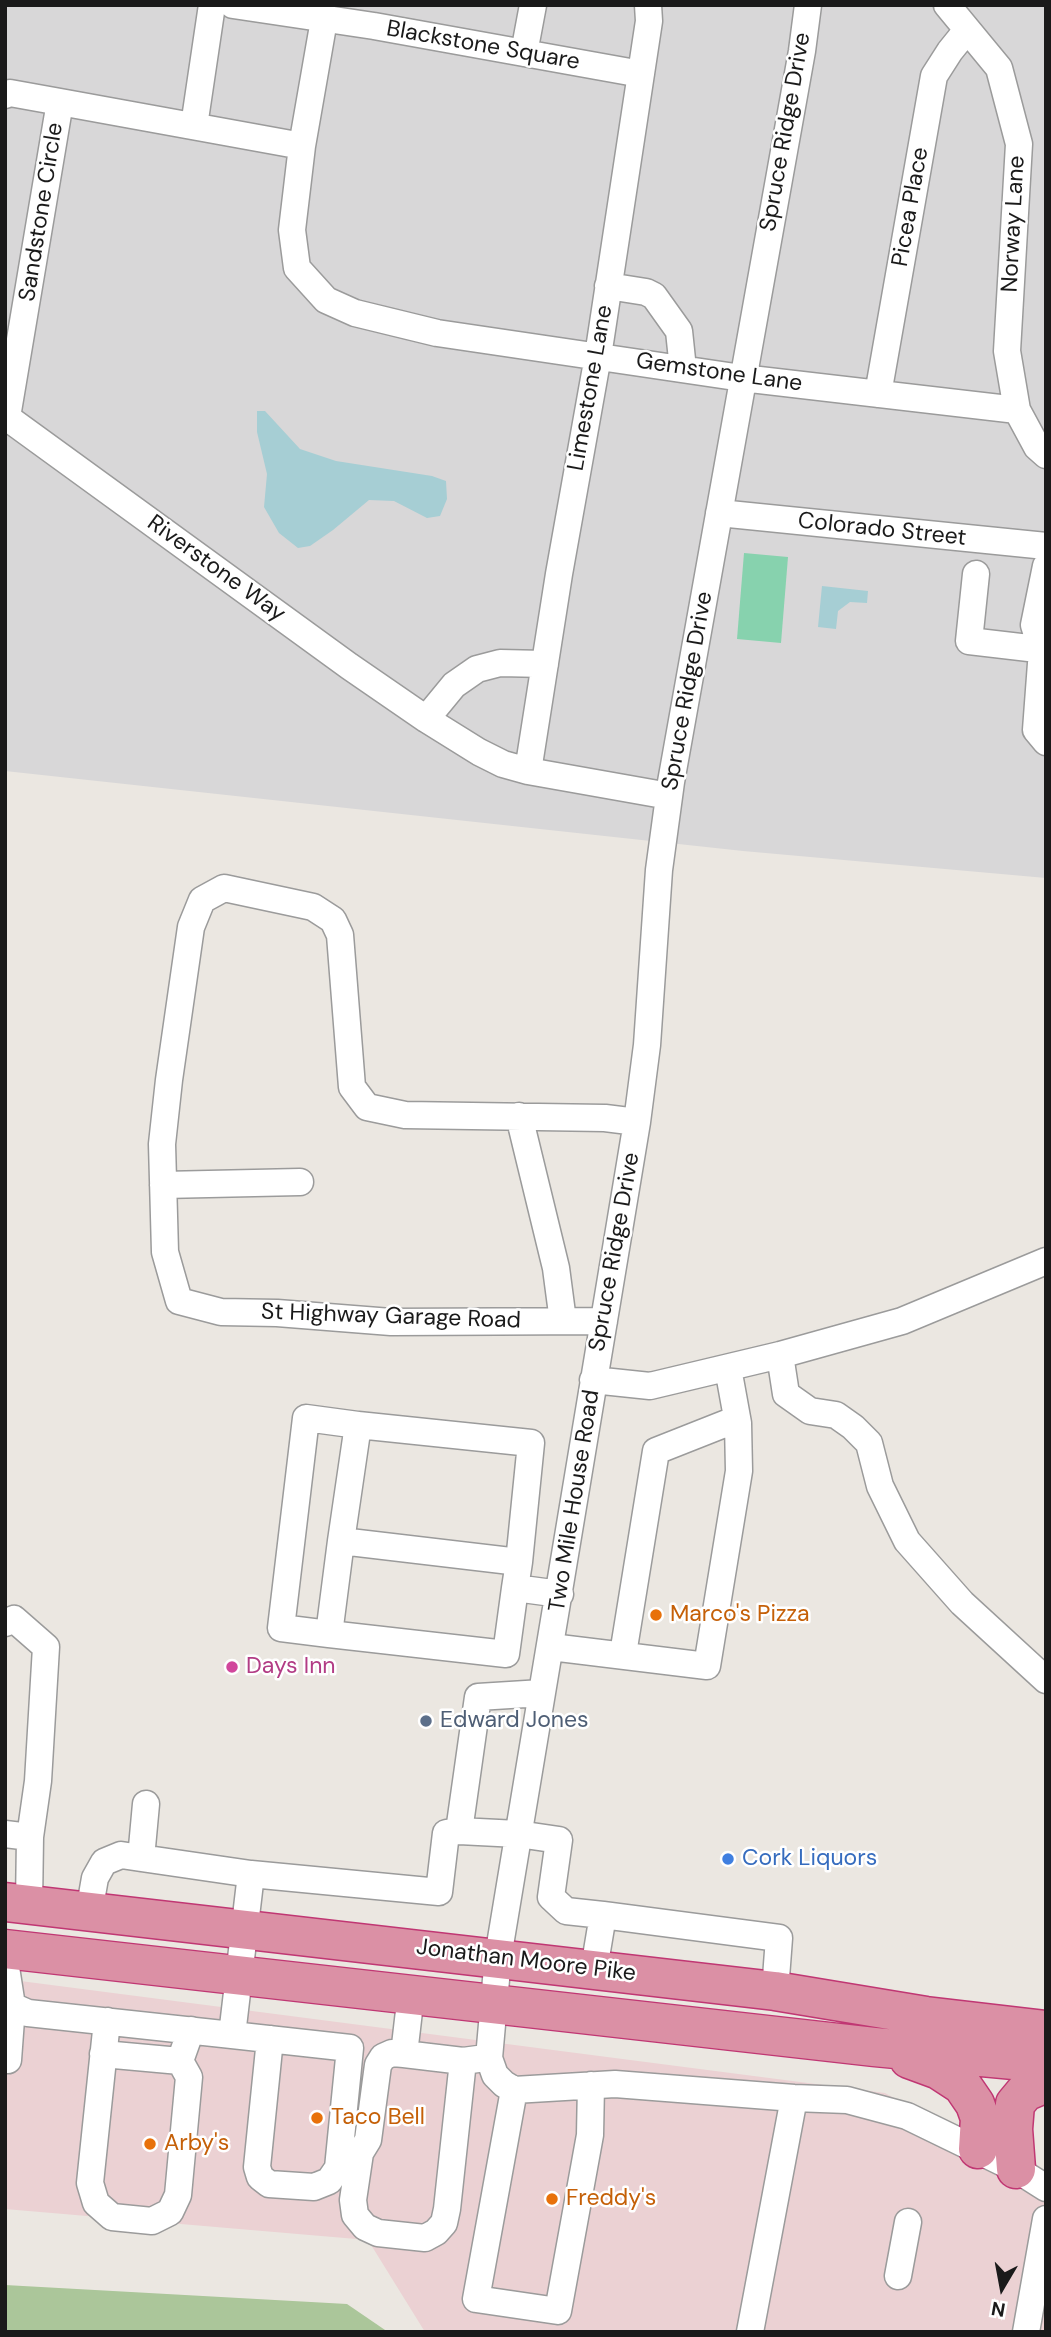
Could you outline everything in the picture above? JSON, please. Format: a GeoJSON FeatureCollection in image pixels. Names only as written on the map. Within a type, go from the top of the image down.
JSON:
{"type":"FeatureCollection","features":[{"type":"Feature","properties":{"kind":"highway","name":"Jonathan Moore Pike"},"geometry":{"type":"LineString","coordinates":[[17,1904],[498,1957],[775,1991],[926,2017],[1046,2030]]}},
{"type":"Feature","properties":{"kind":"highway","name":"Jonathan Moore Pike"},"geometry":{"type":"LineString","coordinates":[[5,1949],[874,2047],[1046,2063]]}},
{"type":"Feature","properties":{"kind":"highway"},"geometry":{"type":"LineString","coordinates":[[874,2047],[939,2070],[962,2085],[975,2104],[980,2118],[978,2149]]}},
{"type":"Feature","properties":{"kind":"highway"},"geometry":{"type":"LineString","coordinates":[[1031,2178],[1013,2129],[1016,2104],[1025,2092],[1046,2083]]}},
{"type":"Feature","properties":{"kind":"street"},"geometry":{"type":"LineString","coordinates":[[194,126],[212,5]]}},
{"type":"Feature","properties":{"kind":"street","name":"Blackstone Square"},"geometry":{"type":"LineString","coordinates":[[233,5],[374,26],[640,74]]}},
{"type":"Feature","properties":{"kind":"street"},"geometry":{"type":"LineString","coordinates":[[524,53],[533,5]]}},
{"type":"Feature","properties":{"kind":"street","name":"Limestone Lane"},"geometry":{"type":"LineString","coordinates":[[528,771],[598,356],[649,21],[648,5]]}},
{"type":"Feature","properties":{"kind":"street","name":"Spruce Ridge Drive"},"geometry":{"type":"LineString","coordinates":[[593,1380],[637,1122],[647,1045],[659,870],[669,796],[808,5]]}},
{"type":"Feature","properties":{"kind":"street","name":"Norway Lane"},"geometry":{"type":"LineString","coordinates":[[947,5],[999,68],[1019,144],[1007,351],[1017,410],[1037,447],[1046,454]]}},
{"type":"Feature","properties":{"kind":"street"},"geometry":{"type":"LineString","coordinates":[[60,102],[302,146],[324,20]]}},
{"type":"Feature","properties":{"kind":"street","name":"Picea Place"},"geometry":{"type":"LineString","coordinates":[[878,394],[934,76],[967,30]]}},
{"type":"Feature","properties":{"kind":"street","name":"Sandstone Circle"},"geometry":{"type":"LineString","coordinates":[[5,95],[10,93],[60,102],[6,416]]}},
{"type":"Feature","properties":{"kind":"street","name":"Gemstone Lane"},"geometry":{"type":"LineString","coordinates":[[302,146],[292,230],[297,268],[326,300],[355,313],[437,333],[742,379],[1017,410]]}},
{"type":"Feature","properties":{"kind":"street"},"geometry":{"type":"LineString","coordinates":[[608,286],[646,292],[654,296],[679,331],[683,369]]}},
{"type":"Feature","properties":{"kind":"street","name":"Riverstone Way"},"geometry":{"type":"LineString","coordinates":[[6,416],[426,719],[479,752],[503,764],[528,771],[669,796]]}},
{"type":"Feature","properties":{"kind":"street","name":"Colorado Street"},"geometry":{"type":"LineString","coordinates":[[719,513],[1046,546]]}},
{"type":"Feature","properties":{"kind":"street"},"geometry":{"type":"LineString","coordinates":[[1046,566],[1034,625],[1044,650],[1036,730],[1046,742]]}},
{"type":"Feature","properties":{"kind":"street"},"geometry":{"type":"LineString","coordinates":[[976,574],[969,641],[1044,650]]}},
{"type":"Feature","properties":{"kind":"street"},"geometry":{"type":"LineString","coordinates":[[426,719],[454,685],[477,669],[500,663],[545,664]]}},
{"type":"Feature","properties":{"kind":"street"},"geometry":{"type":"LineString","coordinates":[[300,1182],[163,1185],[163,1144],[169,1080],[191,928],[202,900],[224,888],[313,907],[333,920],[341,935],[352,1087],[367,1107],[405,1115],[605,1118],[637,1122]]}},
{"type":"Feature","properties":{"kind":"street"},"geometry":{"type":"LineString","coordinates":[[519,1116],[550,1239],[564,1321]]}},
{"type":"Feature","properties":{"kind":"street","name":"St Highway Garage Road"},"geometry":{"type":"LineString","coordinates":[[163,1185],[165,1252],[179,1301],[221,1312],[277,1313],[391,1322],[604,1321]]}},
{"type":"Feature","properties":{"kind":"street","name":"Two Mile House Road"},"geometry":{"type":"LineString","coordinates":[[591,2085],[590,2136],[558,2311],[476,2299],[498,1957],[593,1380],[650,1386],[779,1355],[902,1321],[1046,1261]]}},
{"type":"Feature","properties":{"kind":"street"},"geometry":{"type":"LineString","coordinates":[[779,1355],[786,1394],[810,1412],[836,1415],[869,1443],[880,1486],[907,1541],[962,1603],[1046,1679]]}},
{"type":"Feature","properties":{"kind":"street"},"geometry":{"type":"LineString","coordinates":[[551,1647],[707,1666],[739,1471],[737,1419],[728,1368]]}},
{"type":"Feature","properties":{"kind":"street"},"geometry":{"type":"LineString","coordinates":[[306,1418],[531,1443],[517,1575],[506,1654],[281,1628],[306,1418]]}},
{"type":"Feature","properties":{"kind":"street"},"geometry":{"type":"LineString","coordinates":[[623,1654],[656,1451],[737,1419]]}},
{"type":"Feature","properties":{"kind":"street"},"geometry":{"type":"LineString","coordinates":[[329,1634],[358,1425]]}},
{"type":"Feature","properties":{"kind":"street"},"geometry":{"type":"LineString","coordinates":[[341,1541],[517,1575],[559,1594]]}},
{"type":"Feature","properties":{"kind":"street"},"geometry":{"type":"LineString","coordinates":[[5,1623],[14,1619],[46,1647],[38,1781],[18,1835],[17,1904]]}},
{"type":"Feature","properties":{"kind":"street"},"geometry":{"type":"LineString","coordinates":[[459,1830],[478,1697],[541,1693]]}},
{"type":"Feature","properties":{"kind":"street"},"geometry":{"type":"LineString","coordinates":[[141,1858],[146,1804]]}},
{"type":"Feature","properties":{"kind":"street"},"geometry":{"type":"LineString","coordinates":[[89,1912],[95,1878],[104,1862],[121,1855],[251,1874],[439,1892],[446,1833],[459,1830],[518,1834],[559,1840],[551,1897],[566,1911],[779,1938],[775,1991]]}},
{"type":"Feature","properties":{"kind":"street"},"geometry":{"type":"LineString","coordinates":[[232,2035],[251,1874]]}},
{"type":"Feature","properties":{"kind":"street"},"geometry":{"type":"LineString","coordinates":[[594,1969],[603,1915]]}},
{"type":"Feature","properties":{"kind":"street"},"geometry":{"type":"LineString","coordinates":[[5,1961],[9,2000],[8,2060],[5,2060]]}},
{"type":"Feature","properties":{"kind":"street"},"geometry":{"type":"LineString","coordinates":[[404,2054],[411,1994]]}},
{"type":"Feature","properties":{"kind":"street"},"geometry":{"type":"LineString","coordinates":[[9,2000],[28,2013],[107,2021],[191,2031],[270,2039],[350,2048],[338,2168],[329,2181],[314,2187],[269,2183],[260,2177],[257,2167],[270,2039]]}},
{"type":"Feature","properties":{"kind":"street"},"geometry":{"type":"LineString","coordinates":[[107,2021],[90,2183],[96,2203],[112,2217],[152,2221],[170,2212],[178,2195],[188,2077],[180,2061],[191,2031]]}},
{"type":"Feature","properties":{"kind":"street"},"geometry":{"type":"LineString","coordinates":[[490,2071],[458,2105],[444,2223],[436,2232],[425,2238],[377,2233],[365,2227],[355,2215],[353,2200],[360,2153],[368,2140],[378,2065],[383,2057],[392,2053],[490,2071],[591,2085],[615,2084],[847,2100],[907,2116],[978,2149],[1031,2178]]}},
{"type":"Feature","properties":{"kind":"street"},"geometry":{"type":"LineString","coordinates":[[103,2054],[180,2061]]}},
{"type":"Feature","properties":{"kind":"street"},"geometry":{"type":"LineString","coordinates":[[750,2332],[794,2098]]}},
{"type":"Feature","properties":{"kind":"street"},"geometry":{"type":"LineString","coordinates":[[1026,2332],[1040,2284],[1046,2220]]}},
{"type":"Feature","properties":{"kind":"street"},"geometry":{"type":"LineString","coordinates":[[898,2276],[908,2222]]}},
{"type":"Feature","properties":{"kind":"shaded area"},"geometry":{"type":"Polygon","coordinates":[[[5,5],[1046,5],[1046,878],[743,851],[5,771],[5,5]]]}},
{"type":"Feature","properties":{"kind":"shaded area"},"geometry":{"type":"Polygon","coordinates":[[[5,1979],[885,2093],[1046,2182],[1046,2332],[425,2332],[368,2240],[5,2209],[5,1979]]]}},
{"type":"Feature","properties":{"kind":"green space"},"geometry":{"type":"Polygon","coordinates":[[[744,553],[788,557],[781,643],[737,639],[744,553]]]}},
{"type":"Feature","properties":{"kind":"green space"},"geometry":{"type":"Polygon","coordinates":[[[5,2285],[347,2304],[388,2332],[5,2332],[5,2285]]]}},
{"type":"Feature","properties":{"kind":"water"},"geometry":{"type":"Polygon","coordinates":[[[257,411],[265,411],[300,449],[336,461],[432,476],[446,481],[447,499],[440,516],[427,518],[394,501],[369,500],[310,546],[298,548],[279,533],[264,507],[267,474],[257,432],[257,411]]]}},
{"type":"Feature","properties":{"kind":"water"},"geometry":{"type":"Polygon","coordinates":[[[822,586],[868,591],[867,603],[850,602],[838,611],[836,629],[818,627],[822,586]]]}},
{"type":"Feature","properties":{"kind":"place","name":"Marco's Pizza"},"geometry":{"type":"Point","coordinates":[656,1615]}},
{"type":"Feature","properties":{"kind":"place","name":"Days Inn"},"geometry":{"type":"Point","coordinates":[232,1667]}},
{"type":"Feature","properties":{"kind":"place","name":"Edward Jones"},"geometry":{"type":"Point","coordinates":[426,1721]}},
{"type":"Feature","properties":{"kind":"place","name":"Cork Liquors"},"geometry":{"type":"Point","coordinates":[728,1859]}},
{"type":"Feature","properties":{"kind":"place","name":"Taco Bell"},"geometry":{"type":"Point","coordinates":[317,2118]}},
{"type":"Feature","properties":{"kind":"place","name":"Arby's"},"geometry":{"type":"Point","coordinates":[150,2144]}},
{"type":"Feature","properties":{"kind":"place","name":"Freddy's"},"geometry":{"type":"Point","coordinates":[552,2199]}}]}
